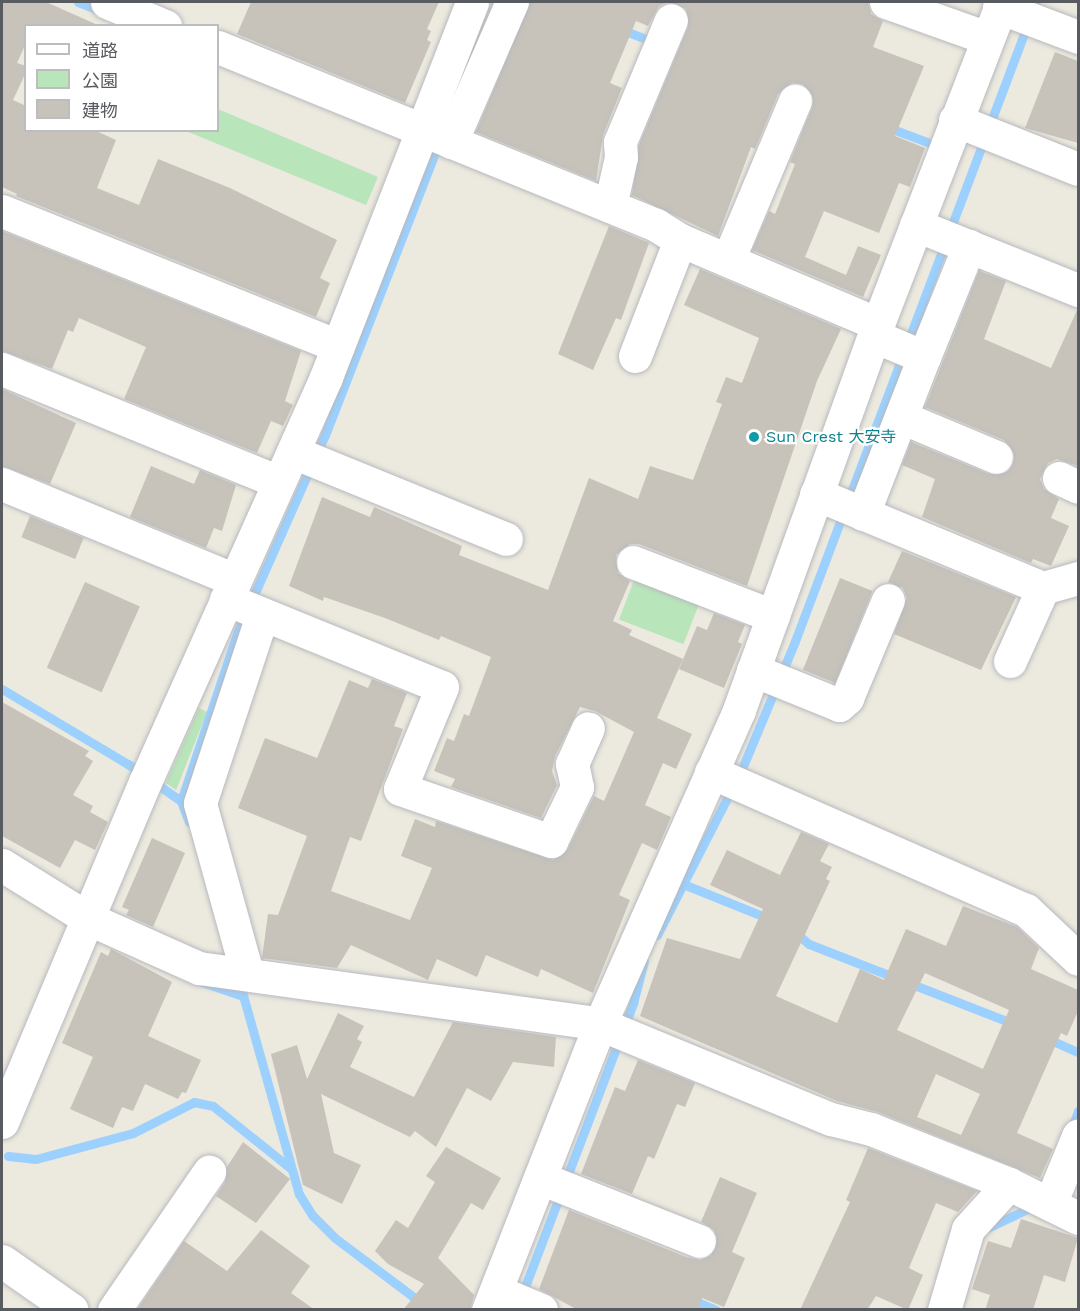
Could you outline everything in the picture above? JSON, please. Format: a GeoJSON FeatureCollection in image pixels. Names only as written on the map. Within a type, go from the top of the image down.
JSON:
{"type":"FeatureCollection","features":[{"type":"Feature","properties":{"kind":"street"},"geometry":{"type":"LineString","coordinates":[[107,2],[160,24]]}},
{"type":"Feature","properties":{"kind":"street"},"geometry":{"type":"LineString","coordinates":[[438,137],[472,2]]}},
{"type":"Feature","properties":{"kind":"street"},"geometry":{"type":"LineString","coordinates":[[236,973],[200,803],[243,602],[279,482],[307,458],[338,345],[438,137],[512,2]]}},
{"type":"Feature","properties":{"kind":"street"},"geometry":{"type":"LineString","coordinates":[[886,2],[987,38],[1035,16]]}},
{"type":"Feature","properties":{"kind":"street"},"geometry":{"type":"LineString","coordinates":[[610,206],[621,157],[620,141],[671,20]]}},
{"type":"Feature","properties":{"kind":"street"},"geometry":{"type":"LineString","coordinates":[[843,505],[897,343],[945,237],[977,129],[987,38]]}},
{"type":"Feature","properties":{"kind":"street"},"geometry":{"type":"LineString","coordinates":[[219,47],[610,206],[728,260],[897,343]]}},
{"type":"Feature","properties":{"kind":"street"},"geometry":{"type":"LineString","coordinates":[[728,260],[795,101]]}},
{"type":"Feature","properties":{"kind":"street"},"geometry":{"type":"LineString","coordinates":[[977,129],[1078,169]]}},
{"type":"Feature","properties":{"kind":"street"},"geometry":{"type":"LineString","coordinates":[[2,211],[338,345]]}},
{"type":"Feature","properties":{"kind":"street"},"geometry":{"type":"LineString","coordinates":[[945,237],[1078,290]]}},
{"type":"Feature","properties":{"kind":"street"},"geometry":{"type":"LineString","coordinates":[[513,1302],[616,1030],[727,779],[769,677],[773,615],[901,417],[897,343],[945,237]]}},
{"type":"Feature","properties":{"kind":"street"},"geometry":{"type":"LineString","coordinates":[[635,356],[680,240]]}},
{"type":"Feature","properties":{"kind":"street"},"geometry":{"type":"LineString","coordinates":[[2,369],[279,482]]}},
{"type":"Feature","properties":{"kind":"street"},"geometry":{"type":"LineString","coordinates":[[901,417],[996,457]]}},
{"type":"Feature","properties":{"kind":"street"},"geometry":{"type":"LineString","coordinates":[[307,458],[506,539]]}},
{"type":"Feature","properties":{"kind":"street"},"geometry":{"type":"LineString","coordinates":[[2,484],[243,602],[442,687],[400,789],[551,841],[577,787],[572,765],[588,728]]}},
{"type":"Feature","properties":{"kind":"street"},"geometry":{"type":"LineString","coordinates":[[843,505],[1043,588]]}},
{"type":"Feature","properties":{"kind":"street"},"geometry":{"type":"LineString","coordinates":[[633,562],[773,615]]}},
{"type":"Feature","properties":{"kind":"street"},"geometry":{"type":"LineString","coordinates":[[1010,661],[1043,588],[1077,573]]}},
{"type":"Feature","properties":{"kind":"street"},"geometry":{"type":"LineString","coordinates":[[769,677],[839,705],[847,698],[888,600]]}},
{"type":"Feature","properties":{"kind":"street"},"geometry":{"type":"LineString","coordinates":[[2,1122],[147,776],[243,602]]}},
{"type":"Feature","properties":{"kind":"street"},"geometry":{"type":"LineString","coordinates":[[727,779],[1026,910],[1078,959]]}},
{"type":"Feature","properties":{"kind":"street"},"geometry":{"type":"LineString","coordinates":[[2,865],[87,918],[200,968],[616,1030],[831,1119],[871,1129],[1043,1200]]}},
{"type":"Feature","properties":{"kind":"street"},"geometry":{"type":"LineString","coordinates":[[944,1310],[968,1229],[1043,1200],[1078,1136]]}},
{"type":"Feature","properties":{"kind":"street"},"geometry":{"type":"LineString","coordinates":[[114,1310],[208,1172]]}},
{"type":"Feature","properties":{"kind":"street"},"geometry":{"type":"LineString","coordinates":[[557,1184],[699,1241]]}},
{"type":"Feature","properties":{"kind":"street"},"geometry":{"type":"LineString","coordinates":[[2,1261],[72,1310]]}},
{"type":"Feature","properties":{"kind":"green space"},"geometry":{"type":"Polygon","coordinates":[[[219,109],[378,177],[366,205],[188,132],[219,132],[219,109]]]}},
{"type":"Feature","properties":{"kind":"green space"},"geometry":{"type":"Polygon","coordinates":[[[638,570],[702,595],[683,644],[619,619],[638,570]]]}},
{"type":"Feature","properties":{"kind":"green space"},"geometry":{"type":"Polygon","coordinates":[[[199,708],[207,712],[176,790],[166,783],[199,708]]]}},
{"type":"Feature","properties":{"kind":"building"},"geometry":{"type":"Polygon","coordinates":[[[2,2],[46,2],[96,24],[24,24],[24,47],[17,63],[24,65],[24,76],[13,100],[24,105],[24,132],[98,132],[116,140],[97,188],[139,205],[158,159],[230,188],[337,240],[320,278],[330,283],[316,317],[16,196],[17,194],[2,187],[2,2]]]}},
{"type":"Feature","properties":{"kind":"building"},"geometry":{"type":"Polygon","coordinates":[[[251,2],[439,2],[427,29],[431,31],[427,40],[431,42],[405,103],[237,34],[251,2]]]}},
{"type":"Feature","properties":{"kind":"building"},"geometry":{"type":"Polygon","coordinates":[[[530,2],[668,2],[659,6],[648,26],[636,21],[610,83],[622,88],[603,135],[596,181],[476,132],[530,2]]]}},
{"type":"Feature","properties":{"kind":"building"},"geometry":{"type":"Polygon","coordinates":[[[670,2],[868,2],[871,14],[883,21],[873,47],[924,66],[895,136],[925,148],[910,187],[899,183],[879,233],[824,211],[805,257],[846,275],[858,246],[881,255],[863,297],[752,250],[769,211],[775,214],[795,164],[790,162],[812,108],[813,98],[803,84],[792,83],[778,94],[755,149],[751,147],[718,236],[632,195],[639,145],[688,27],[686,9],[670,2]]]}},
{"type":"Feature","properties":{"kind":"building"},"geometry":{"type":"Polygon","coordinates":[[[1055,52],[1078,61],[1078,143],[1025,128],[1055,52]]]}},
{"type":"Feature","properties":{"kind":"building"},"geometry":{"type":"Polygon","coordinates":[[[609,226],[649,243],[621,320],[616,318],[593,370],[558,354],[609,226]]]}},
{"type":"Feature","properties":{"kind":"building"},"geometry":{"type":"Polygon","coordinates":[[[2,231],[301,351],[285,401],[293,405],[283,426],[271,421],[257,453],[124,399],[146,347],[79,318],[73,332],[68,330],[52,369],[2,351],[2,231]]]}},
{"type":"Feature","properties":{"kind":"building"},"geometry":{"type":"Polygon","coordinates":[[[700,269],[841,329],[817,381],[747,586],[639,544],[630,544],[616,555],[618,573],[630,581],[613,621],[632,630],[629,635],[683,659],[657,718],[692,734],[676,769],[663,763],[645,805],[671,817],[657,850],[642,843],[619,895],[630,900],[593,993],[541,969],[538,977],[486,955],[477,977],[437,959],[428,980],[351,945],[337,968],[262,958],[268,914],[278,915],[307,836],[238,808],[265,738],[317,758],[349,680],[368,688],[372,679],[407,693],[394,726],[403,729],[361,841],[350,837],[331,891],[410,920],[432,868],[401,856],[415,819],[435,827],[436,821],[553,860],[568,849],[594,796],[604,801],[634,732],[595,711],[580,707],[555,756],[552,771],[557,785],[541,818],[451,787],[455,779],[434,771],[447,738],[454,741],[464,714],[469,716],[491,657],[441,636],[439,640],[324,597],[323,601],[289,586],[322,497],[370,517],[374,507],[462,546],[459,555],[548,590],[589,478],[638,499],[650,466],[693,480],[722,404],[716,402],[726,377],[742,383],[759,338],[684,305],[700,269]]]}},
{"type":"Feature","properties":{"kind":"building"},"geometry":{"type":"Polygon","coordinates":[[[979,271],[1006,281],[984,339],[1051,368],[1078,308],[1078,466],[1057,459],[1048,463],[1040,479],[1044,489],[1059,499],[1051,518],[1069,526],[1051,566],[1033,559],[1031,563],[922,517],[935,479],[902,465],[911,442],[989,474],[1007,472],[1013,464],[1014,454],[1004,440],[925,407],[979,271]]]}},
{"type":"Feature","properties":{"kind":"building"},"geometry":{"type":"Polygon","coordinates":[[[2,389],[76,423],[50,484],[2,466],[2,389]]]}},
{"type":"Feature","properties":{"kind":"building"},"geometry":{"type":"Polygon","coordinates":[[[151,466],[194,484],[200,470],[236,485],[222,531],[214,528],[206,548],[130,517],[151,466]]]}},
{"type":"Feature","properties":{"kind":"building"},"geometry":{"type":"Polygon","coordinates":[[[30,516],[84,538],[75,559],[21,537],[30,516]]]}},
{"type":"Feature","properties":{"kind":"building"},"geometry":{"type":"Polygon","coordinates":[[[902,551],[1016,597],[981,670],[894,634],[907,598],[903,588],[888,582],[902,551]]]}},
{"type":"Feature","properties":{"kind":"building"},"geometry":{"type":"Polygon","coordinates":[[[840,578],[872,591],[835,683],[803,670],[840,578]]]}},
{"type":"Feature","properties":{"kind":"building"},"geometry":{"type":"Polygon","coordinates":[[[85,582],[140,606],[102,692],[47,668],[85,582]]]}},
{"type":"Feature","properties":{"kind":"building"},"geometry":{"type":"Polygon","coordinates":[[[714,613],[745,625],[738,642],[742,644],[724,688],[679,669],[697,626],[707,630],[714,613]]]}},
{"type":"Feature","properties":{"kind":"building"},"geometry":{"type":"Polygon","coordinates":[[[2,702],[89,751],[85,756],[93,761],[73,795],[93,806],[90,812],[108,822],[95,850],[75,840],[60,868],[2,836],[2,702]]]}},
{"type":"Feature","properties":{"kind":"building"},"geometry":{"type":"Polygon","coordinates":[[[801,832],[829,844],[820,861],[832,867],[826,879],[830,881],[776,996],[837,1023],[860,969],[884,980],[906,929],[946,946],[963,906],[1017,927],[1039,948],[1031,969],[1078,990],[1078,1011],[1067,1036],[1061,1033],[1017,1133],[1053,1149],[1040,1178],[878,1112],[837,1101],[640,1016],[667,938],[740,959],[763,909],[710,885],[727,850],[780,875],[801,832]],[[925,973],[897,1030],[983,1069],[1009,1010],[925,973]],[[936,1074],[917,1117],[961,1135],[980,1094],[936,1074]]]}},
{"type":"Feature","properties":{"kind":"building"},"geometry":{"type":"Polygon","coordinates":[[[152,838],[185,853],[153,927],[126,915],[129,910],[122,907],[152,838]]]}},
{"type":"Feature","properties":{"kind":"building"},"geometry":{"type":"Polygon","coordinates":[[[111,949],[172,982],[148,1036],[201,1060],[186,1093],[182,1092],[178,1099],[145,1084],[133,1111],[122,1107],[113,1128],[70,1109],[93,1057],[62,1043],[101,952],[108,956],[111,949]]]}},
{"type":"Feature","properties":{"kind":"building"},"geometry":{"type":"Polygon","coordinates":[[[338,1013],[364,1026],[357,1039],[362,1042],[350,1067],[414,1097],[453,1022],[556,1037],[554,1067],[513,1062],[491,1101],[467,1088],[436,1147],[415,1131],[410,1137],[321,1094],[334,1153],[361,1165],[342,1204],[303,1185],[271,1054],[297,1045],[307,1079],[338,1013]]]}},
{"type":"Feature","properties":{"kind":"building"},"geometry":{"type":"Polygon","coordinates":[[[638,1060],[695,1083],[685,1107],[677,1104],[654,1159],[648,1156],[632,1194],[581,1174],[615,1087],[625,1091],[638,1060]]]}},
{"type":"Feature","properties":{"kind":"building"},"geometry":{"type":"Polygon","coordinates":[[[243,1142],[290,1179],[256,1223],[216,1196],[225,1182],[227,1167],[243,1142]]]}},
{"type":"Feature","properties":{"kind":"building"},"geometry":{"type":"Polygon","coordinates":[[[446,1147],[501,1178],[483,1210],[471,1203],[438,1258],[474,1295],[470,1310],[403,1310],[424,1284],[388,1264],[375,1251],[396,1220],[408,1228],[435,1182],[426,1176],[446,1147]]]}},
{"type":"Feature","properties":{"kind":"building"},"geometry":{"type":"Polygon","coordinates":[[[868,1148],[977,1191],[958,1212],[936,1203],[909,1268],[923,1275],[908,1310],[876,1296],[867,1310],[800,1310],[850,1202],[846,1200],[868,1148]]]}},
{"type":"Feature","properties":{"kind":"building"},"geometry":{"type":"Polygon","coordinates":[[[720,1177],[757,1193],[732,1252],[745,1258],[724,1307],[702,1298],[698,1310],[578,1310],[539,1289],[569,1210],[686,1257],[701,1260],[710,1256],[717,1238],[713,1229],[701,1222],[720,1177]]]}},
{"type":"Feature","properties":{"kind":"building"},"geometry":{"type":"Polygon","coordinates":[[[1021,1219],[1078,1238],[1065,1282],[1044,1275],[1033,1310],[985,1310],[990,1295],[972,1289],[988,1241],[1011,1248],[1021,1219]]]}},
{"type":"Feature","properties":{"kind":"building"},"geometry":{"type":"Polygon","coordinates":[[[261,1230],[310,1266],[291,1293],[315,1310],[137,1310],[184,1241],[227,1271],[261,1230]]]}},
{"type":"Feature","properties":{"kind":"waterway"},"geometry":{"type":"LineString","coordinates":[[78,2],[101,11]]}},
{"type":"Feature","properties":{"kind":"waterway"},"geometry":{"type":"LineString","coordinates":[[657,935],[741,771],[795,641],[1036,2]]}},
{"type":"Feature","properties":{"kind":"waterway"},"geometry":{"type":"LineString","coordinates":[[620,29],[651,41]]}},
{"type":"Feature","properties":{"kind":"waterway"},"geometry":{"type":"LineString","coordinates":[[887,127],[927,142]]}},
{"type":"Feature","properties":{"kind":"waterway"},"geometry":{"type":"LineString","coordinates":[[189,822],[181,801],[238,631],[325,435],[439,143]]}},
{"type":"Feature","properties":{"kind":"waterway"},"geometry":{"type":"LineString","coordinates":[[2,689],[128,764],[181,801]]}},
{"type":"Feature","properties":{"kind":"waterway"},"geometry":{"type":"LineString","coordinates":[[683,884],[770,919]]}},
{"type":"Feature","properties":{"kind":"waterway"},"geometry":{"type":"LineString","coordinates":[[795,932],[809,944],[896,978]]}},
{"type":"Feature","properties":{"kind":"waterway"},"geometry":{"type":"LineString","coordinates":[[521,1297],[633,1003],[644,961]]}},
{"type":"Feature","properties":{"kind":"waterway"},"geometry":{"type":"LineString","coordinates":[[239,981],[299,1194],[313,1216],[335,1238],[423,1304]]}},
{"type":"Feature","properties":{"kind":"waterway"},"geometry":{"type":"LineString","coordinates":[[202,982],[243,996]]}},
{"type":"Feature","properties":{"kind":"waterway"},"geometry":{"type":"LineString","coordinates":[[909,983],[1014,1024]]}},
{"type":"Feature","properties":{"kind":"waterway"},"geometry":{"type":"LineString","coordinates":[[1046,1038],[1078,1052]]}},
{"type":"Feature","properties":{"kind":"waterway"},"geometry":{"type":"LineString","coordinates":[[8,1156],[36,1159],[133,1133],[194,1102],[213,1106],[290,1168]]}},
{"type":"Feature","properties":{"kind":"waterway"},"geometry":{"type":"LineString","coordinates":[[1071,1131],[1078,1111]]}},
{"type":"Feature","properties":{"kind":"waterway"},"geometry":{"type":"LineString","coordinates":[[983,1230],[1036,1205]]}},
{"type":"Feature","properties":{"kind":"waterway"},"geometry":{"type":"LineString","coordinates":[[690,1299],[716,1310]]}},
{"type":"Feature","properties":{"kind":"place","name":"Sun Crest 大安寺"},"geometry":{"type":"Point","coordinates":[754,437]}}]}
